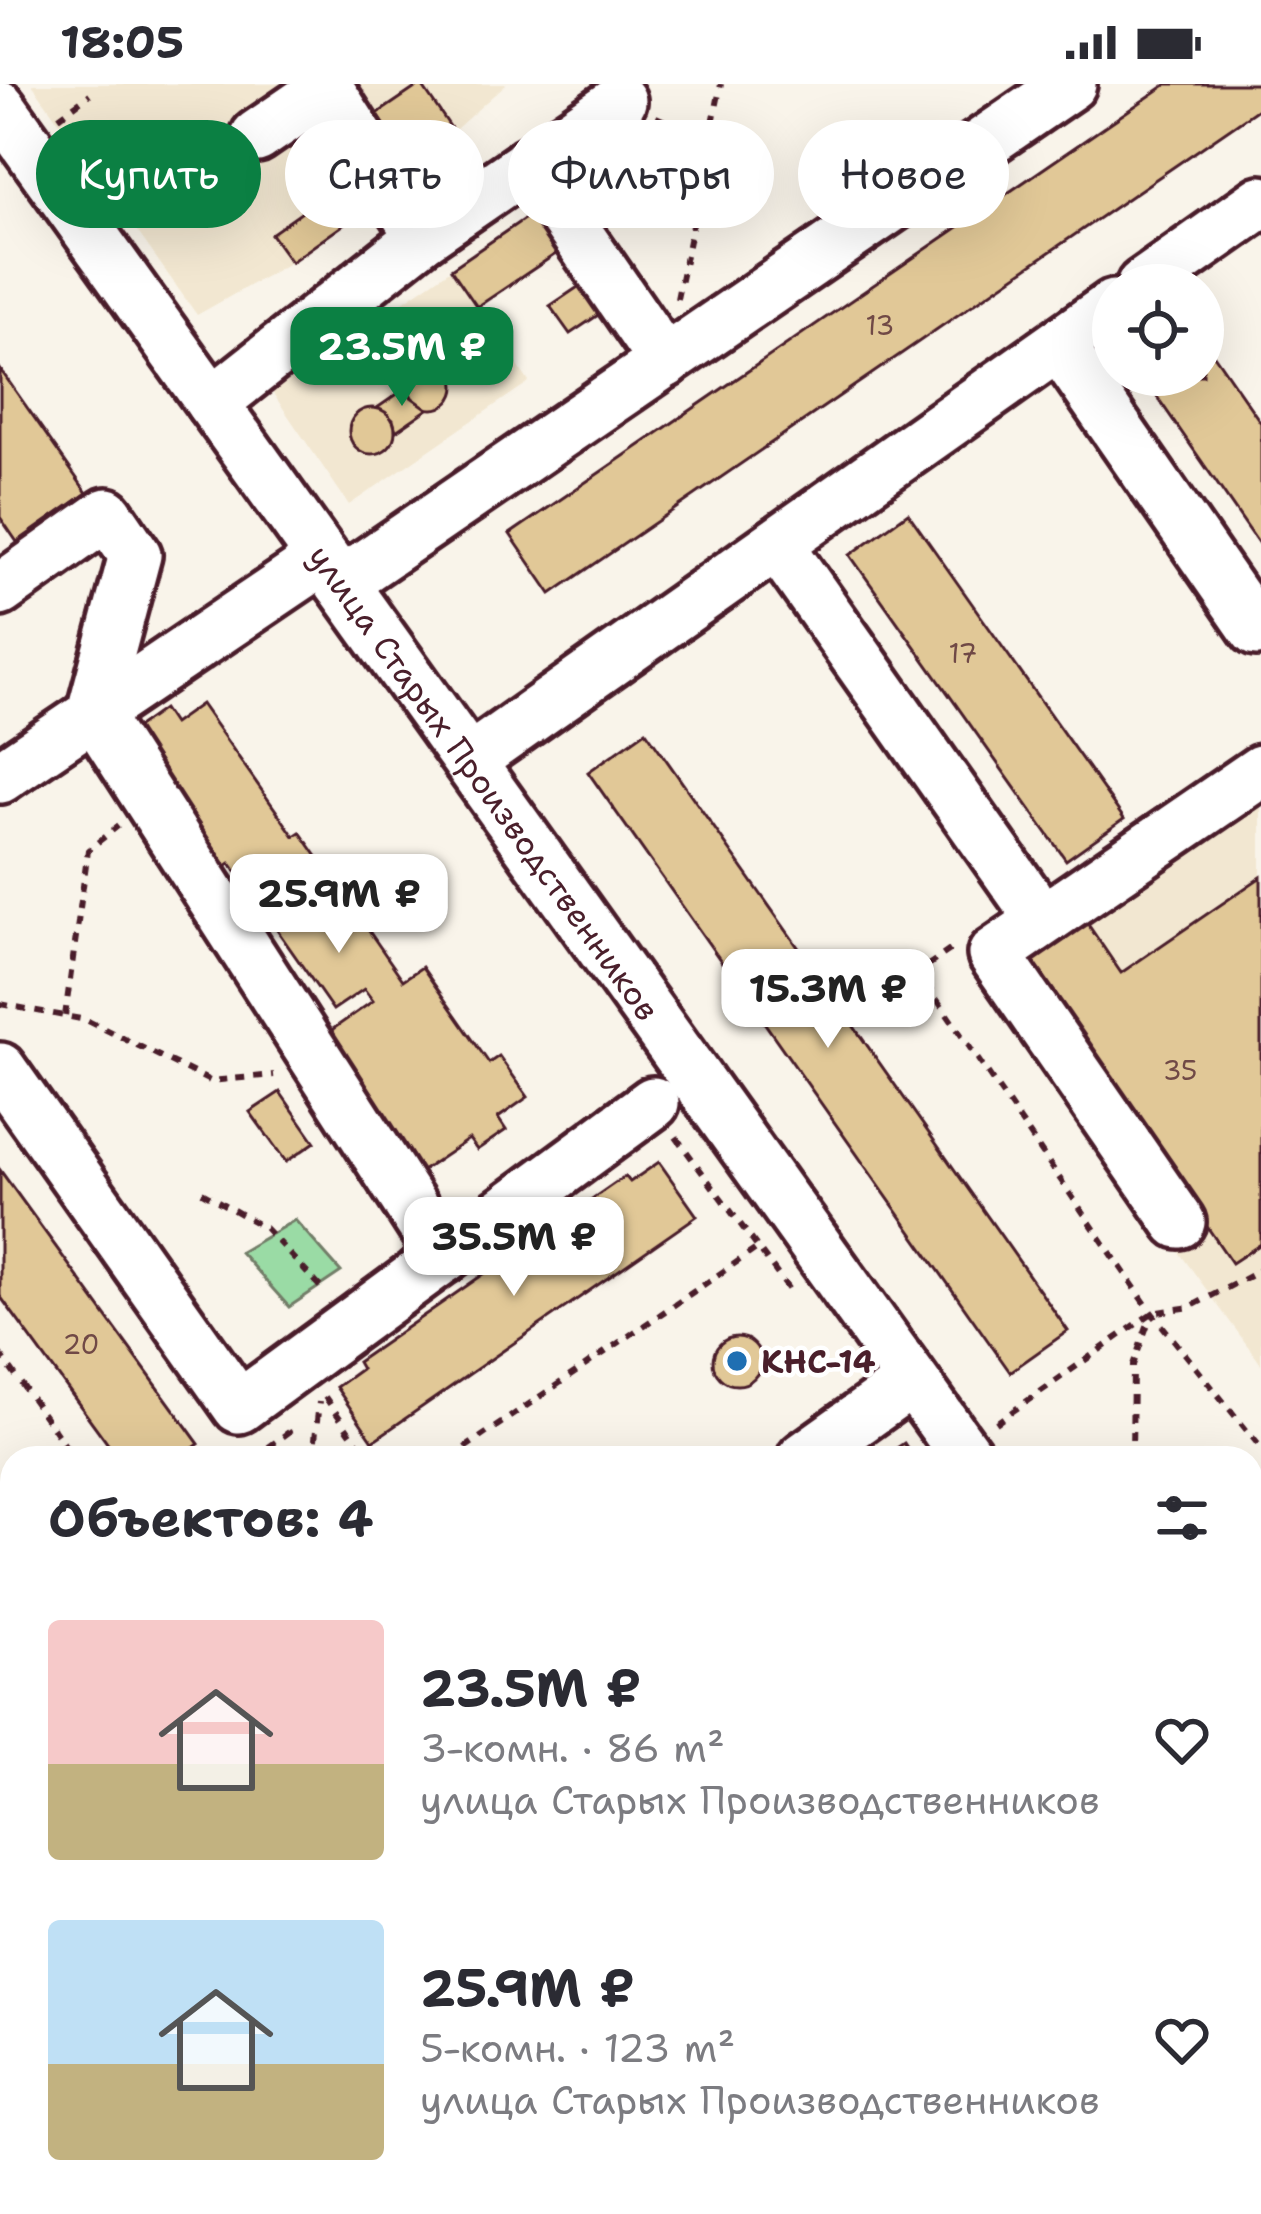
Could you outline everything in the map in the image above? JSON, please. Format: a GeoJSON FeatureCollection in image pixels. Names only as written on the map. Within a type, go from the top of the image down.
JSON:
{"type":"FeatureCollection","features":[{"type":"Feature","properties":{"kind":"street"},"geometry":{"type":"LineString","coordinates":[[0,777],[302,573],[330,569],[665,362],[1070,84]]}},
{"type":"Feature","properties":{"kind":"street"},"geometry":{"type":"LineString","coordinates":[[261,133],[327,88],[422,237]]}},
{"type":"Feature","properties":{"kind":"street"},"geometry":{"type":"LineString","coordinates":[[592,120],[620,101]]}},
{"type":"Feature","properties":{"kind":"street","name":"улица Старых Производственников"},"geometry":{"type":"LineString","coordinates":[[0,107],[17,168],[212,403],[913,1381],[978,1443]]}},
{"type":"Feature","properties":{"kind":"street"},"geometry":{"type":"LineString","coordinates":[[212,403],[422,237],[508,177]]}},
{"type":"Feature","properties":{"kind":"street"},"geometry":{"type":"LineString","coordinates":[[1173,264],[1261,202]]}},
{"type":"Feature","properties":{"kind":"street"},"geometry":{"type":"LineString","coordinates":[[573,228],[665,362]]}},
{"type":"Feature","properties":{"kind":"street"},"geometry":{"type":"LineString","coordinates":[[469,761],[1092,321]]}},
{"type":"Feature","properties":{"kind":"street"},"geometry":{"type":"LineString","coordinates":[[1059,345],[1256,630]]}},
{"type":"Feature","properties":{"kind":"street"},"geometry":{"type":"LineString","coordinates":[[0,590],[107,514],[135,555],[93,712],[444,1257]]}},
{"type":"Feature","properties":{"kind":"street"},"geometry":{"type":"LineString","coordinates":[[777,544],[1026,897]]}},
{"type":"Feature","properties":{"kind":"street"},"geometry":{"type":"LineString","coordinates":[[1179,1222],[994,953],[1261,771]]}},
{"type":"Feature","properties":{"kind":"street"},"geometry":{"type":"LineString","coordinates":[[0,1070],[238,1407],[653,1103]]}},
{"type":"Feature","properties":{"kind":"street"},"geometry":{"type":"LineString","coordinates":[[821,1446],[913,1381]]}},
{"type":"Feature","properties":{"kind":"path"},"geometry":{"type":"LineString","coordinates":[[712,120],[719,86]]}},
{"type":"Feature","properties":{"kind":"path"},"geometry":{"type":"LineString","coordinates":[[620,101],[662,120]]}},
{"type":"Feature","properties":{"kind":"path"},"geometry":{"type":"LineString","coordinates":[[665,362],[691,228]]}},
{"type":"Feature","properties":{"kind":"path"},"geometry":{"type":"LineString","coordinates":[[65,1016],[88,850],[150,801]]}},
{"type":"Feature","properties":{"kind":"path"},"geometry":{"type":"LineString","coordinates":[[0,1004],[86,1020],[210,1081],[324,1070]]}},
{"type":"Feature","properties":{"kind":"path"},"geometry":{"type":"LineString","coordinates":[[202,1192],[266,1228],[353,1323]]}},
{"type":"Feature","properties":{"kind":"path"},"geometry":{"type":"LineString","coordinates":[[468,1446],[756,1249]]}},
{"type":"Feature","properties":{"kind":"path"},"geometry":{"type":"LineString","coordinates":[[978,1443],[1152,1312],[1190,1307],[1261,1270]]}},
{"type":"Feature","properties":{"kind":"path"},"geometry":{"type":"LineString","coordinates":[[1132,1446],[1133,1364],[1152,1312]]}},
{"type":"Feature","properties":{"kind":"path"},"geometry":{"type":"LineString","coordinates":[[0,1354],[65,1446]]}},
{"type":"Feature","properties":{"kind":"path"},"geometry":{"type":"LineString","coordinates":[[314,1446],[321,1391],[360,1446]]}},
{"type":"Feature","properties":{"kind":"path"},"geometry":{"type":"LineString","coordinates":[[272,1446],[289,1432]]}},
{"type":"Feature","properties":{"kind":"shaded area"},"geometry":{"type":"Polygon","coordinates":[[[32,84],[506,84],[466,120],[285,120],[285,228],[339,228],[291,262],[197,315],[135,228],[261,228],[261,120],[58,120],[32,84]]]}},
{"type":"Feature","properties":{"kind":"shaded area"},"geometry":{"type":"Polygon","coordinates":[[[511,228],[549,228],[563,249],[478,307],[529,382],[349,505],[272,392],[511,228]]]}},
{"type":"Feature","properties":{"kind":"shaded area"},"geometry":{"type":"Polygon","coordinates":[[[1261,746],[1261,1364],[970,948],[1261,746]]]}},
{"type":"Feature","properties":{"kind":"green space"},"geometry":{"type":"Polygon","coordinates":[[[295,1220],[341,1272],[289,1307],[240,1252],[295,1220]]]}},
{"type":"Feature","properties":{"kind":"building"},"geometry":{"type":"Polygon","coordinates":[[[421,84],[446,120],[381,120],[377,114],[421,84]]]}},
{"type":"Feature","properties":{"kind":"building"},"geometry":{"type":"Polygon","coordinates":[[[1167,84],[1261,84],[1261,107],[551,594],[510,534],[957,228],[1009,228],[1009,192],[1167,84]]]}},
{"type":"Feature","properties":{"kind":"building"},"geometry":{"type":"Polygon","coordinates":[[[285,224],[285,228],[339,228],[291,262],[271,234],[285,224]]]}},
{"type":"Feature","properties":{"kind":"building"},"geometry":{"type":"Polygon","coordinates":[[[511,228],[549,228],[563,249],[477,307],[451,269],[511,228]]]}},
{"type":"Feature","properties":{"kind":"building"},"geometry":{"type":"Polygon","coordinates":[[[587,281],[607,309],[570,334],[550,306],[587,281]]]}},
{"type":"Feature","properties":{"kind":"building"},"geometry":{"type":"Polygon","coordinates":[[[432,363],[448,370],[455,386],[448,402],[432,409],[416,402],[409,386],[416,370],[432,363]]]}},
{"type":"Feature","properties":{"kind":"building"},"geometry":{"type":"Polygon","coordinates":[[[0,369],[87,493],[17,542],[0,517],[0,369]]]}},
{"type":"Feature","properties":{"kind":"building"},"geometry":{"type":"Polygon","coordinates":[[[1224,369],[1261,423],[1261,547],[1157,396],[1224,396],[1224,369]]]}},
{"type":"Feature","properties":{"kind":"building"},"geometry":{"type":"Polygon","coordinates":[[[409,386],[411,397],[428,409],[396,431],[393,420],[377,408],[409,386]]]}},
{"type":"Feature","properties":{"kind":"building"},"geometry":{"type":"Polygon","coordinates":[[[372,408],[388,415],[395,431],[388,447],[372,454],[356,447],[349,431],[356,415],[372,408]]]}},
{"type":"Feature","properties":{"kind":"building"},"geometry":{"type":"Polygon","coordinates":[[[908,513],[1124,819],[1066,860],[850,555],[908,513]]]}},
{"type":"Feature","properties":{"kind":"building"},"geometry":{"type":"Polygon","coordinates":[[[201,704],[294,836],[300,832],[403,980],[422,967],[489,1063],[499,1056],[528,1097],[498,1118],[506,1130],[477,1150],[469,1139],[416,1175],[320,1038],[373,1001],[364,989],[333,1010],[230,863],[220,870],[178,812],[185,807],[132,731],[163,709],[173,724],[201,704]]]}},
{"type":"Feature","properties":{"kind":"building"},"geometry":{"type":"Polygon","coordinates":[[[646,731],[1068,1331],[1010,1372],[588,772],[646,731]]]}},
{"type":"Feature","properties":{"kind":"building"},"geometry":{"type":"Polygon","coordinates":[[[1261,877],[1261,1244],[1232,1263],[1025,961],[1085,920],[1121,973],[1261,877]]]}},
{"type":"Feature","properties":{"kind":"building"},"geometry":{"type":"Polygon","coordinates":[[[280,1092],[315,1142],[286,1162],[250,1112],[280,1092]]]}},
{"type":"Feature","properties":{"kind":"building"},"geometry":{"type":"Polygon","coordinates":[[[659,1162],[697,1216],[373,1441],[336,1387],[361,1369],[357,1362],[625,1176],[630,1182],[659,1162]]]}},
{"type":"Feature","properties":{"kind":"building"},"geometry":{"type":"Polygon","coordinates":[[[0,1170],[199,1444],[109,1446],[0,1296],[0,1170]]]}},
{"type":"Feature","properties":{"kind":"building","name":"КНС-14"},"geometry":{"type":"Polygon","coordinates":[[[737,1337],[754,1344],[761,1361],[754,1378],[737,1385],[720,1378],[713,1361],[720,1344],[737,1337]]]}},
{"type":"Feature","properties":{"kind":"place","name":"КНС-14"},"geometry":{"type":"Point","coordinates":[737,1361]}}]}
